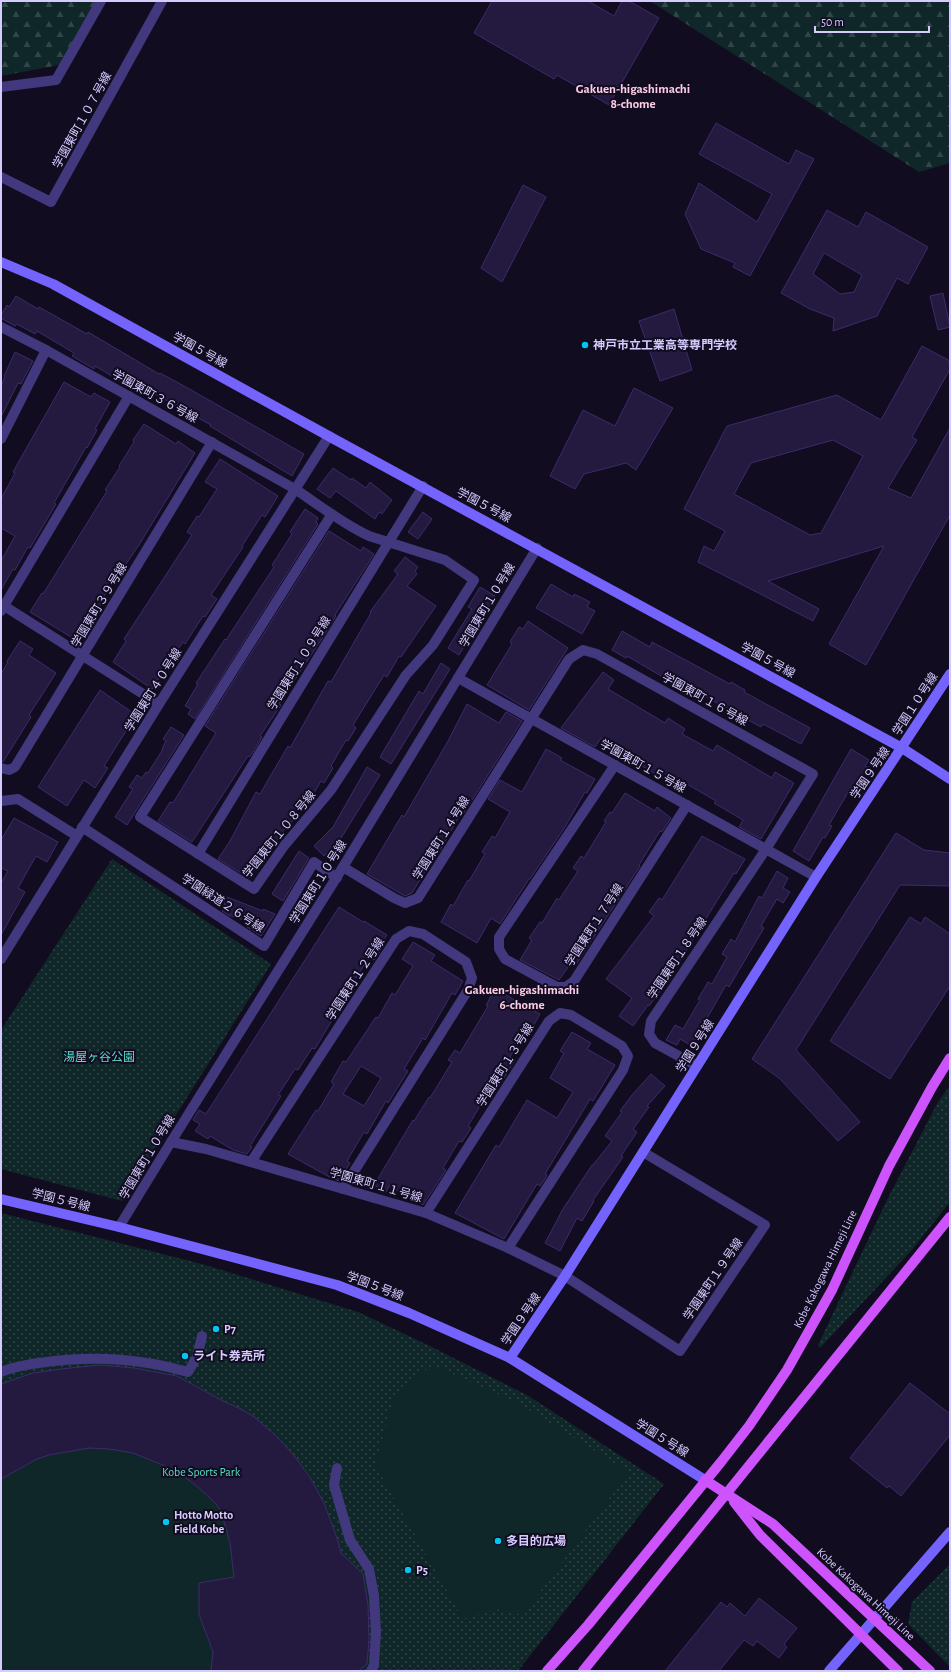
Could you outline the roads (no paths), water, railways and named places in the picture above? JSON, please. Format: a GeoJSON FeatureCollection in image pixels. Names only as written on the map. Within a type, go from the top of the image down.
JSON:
{"type":"FeatureCollection","features":[{"type":"Feature","properties":{"kind":"main road","name":"Kobe Kakogawa Himeji Line"},"geometry":{"type":"LineString","coordinates":[[547,1671],[588,1625],[705,1480],[762,1408],[787,1370],[842,1270],[889,1166],[928,1094],[950,1058]]}},
{"type":"Feature","properties":{"kind":"main road"},"geometry":{"type":"LineString","coordinates":[[583,1671],[950,1217]]}},
{"type":"Feature","properties":{"kind":"main road","name":"Kobe Kakogawa Himeji Line"},"geometry":{"type":"LineString","coordinates":[[705,1480],[773,1524],[930,1671]]}},
{"type":"Feature","properties":{"kind":"main road","name":"Kobe Kakogawa Himeji Line"},"geometry":{"type":"LineString","coordinates":[[727,1494],[760,1535],[898,1671]]}},
{"type":"Feature","properties":{"kind":"street"},"geometry":{"type":"LineString","coordinates":[[1,87],[56,80],[101,1]]}},
{"type":"Feature","properties":{"kind":"street","name":"学園東町１０７号線"},"geometry":{"type":"LineString","coordinates":[[1,177],[51,202],[162,1]]}},
{"type":"Feature","properties":{"kind":"street","name":"学園５号線"},"geometry":{"type":"LineString","coordinates":[[1,262],[53,284],[328,436],[423,486],[902,748],[950,779]]}},
{"type":"Feature","properties":{"kind":"street","name":"学園東町３６号線"},"geometry":{"type":"LineString","coordinates":[[1,327],[46,350],[295,489]]}},
{"type":"Feature","properties":{"kind":"street"},"geometry":{"type":"LineString","coordinates":[[1,439],[46,350]]}},
{"type":"Feature","properties":{"kind":"street"},"geometry":{"type":"LineString","coordinates":[[128,396],[2,607],[159,704]]}},
{"type":"Feature","properties":{"kind":"street","name":"学園東町４０号線"},"geometry":{"type":"LineString","coordinates":[[2,956],[328,436]]}},
{"type":"Feature","properties":{"kind":"street","name":"学園東町３９号線"},"geometry":{"type":"LineString","coordinates":[[1,768],[9,770],[15,767],[212,442]]}},
{"type":"Feature","properties":{"kind":"street","name":"学園東町１０９号線"},"geometry":{"type":"LineString","coordinates":[[198,854],[423,486]]}},
{"type":"Feature","properties":{"kind":"street","name":"学園東町１０８号線"},"geometry":{"type":"LineString","coordinates":[[295,489],[360,532],[445,560],[474,580],[433,645],[406,675],[331,790],[284,846],[254,889],[140,817],[332,514]]}},
{"type":"Feature","properties":{"kind":"street","name":"学園東町１０号線"},"geometry":{"type":"LineString","coordinates":[[119,1227],[170,1142],[337,878],[537,548]]}},
{"type":"Feature","properties":{"kind":"street","name":"学園東町１６号線"},"geometry":{"type":"LineString","coordinates":[[530,719],[569,659],[583,650],[597,654],[813,774],[766,849]]}},
{"type":"Feature","properties":{"kind":"street","name":"学園１０号線"},"geometry":{"type":"LineString","coordinates":[[902,748],[950,674]]}},
{"type":"Feature","properties":{"kind":"street","name":"学園東町１５号線"},"geometry":{"type":"LineString","coordinates":[[458,678],[816,877]]}},
{"type":"Feature","properties":{"kind":"street","name":"学園東町１４号線"},"geometry":{"type":"LineString","coordinates":[[343,867],[405,903],[418,898],[530,719]]}},
{"type":"Feature","properties":{"kind":"street","name":"学園９号線"},"geometry":{"type":"LineString","coordinates":[[510,1358],[565,1276],[816,877],[902,748]]}},
{"type":"Feature","properties":{"kind":"street","name":"学園東町１７号線"},"geometry":{"type":"LineString","coordinates":[[615,765],[499,937],[499,949],[505,959],[557,987],[566,987],[574,981],[687,805]]}},
{"type":"Feature","properties":{"kind":"street"},"geometry":{"type":"LineString","coordinates":[[1,801],[18,799],[77,836]]}},
{"type":"Feature","properties":{"kind":"street","name":"学園緑道２６号線"},"geometry":{"type":"LineString","coordinates":[[82,827],[264,946],[314,862],[337,878]]}},
{"type":"Feature","properties":{"kind":"street","name":"学園東町１８号線"},"geometry":{"type":"LineString","coordinates":[[697,1066],[655,1043],[649,1034],[651,1021],[766,849]]}},
{"type":"Feature","properties":{"kind":"street","name":"学園東町１２号線"},"geometry":{"type":"LineString","coordinates":[[251,1162],[396,939],[408,931],[423,934],[466,962],[472,978],[468,990],[343,1189]]}},
{"type":"Feature","properties":{"kind":"street","name":"学園東町１３号線"},"geometry":{"type":"LineString","coordinates":[[426,1213],[549,1021],[560,1014],[571,1016],[622,1046],[628,1056],[623,1070],[508,1248]]}},
{"type":"Feature","properties":{"kind":"street","name":"学園東町１１号線"},"geometry":{"type":"LineString","coordinates":[[170,1142],[206,1149],[426,1213],[508,1248],[565,1276]]}},
{"type":"Feature","properties":{"kind":"street","name":"学園東町１９号線"},"geometry":{"type":"LineString","coordinates":[[565,1276],[680,1351],[765,1225],[643,1152]]}},
{"type":"Feature","properties":{"kind":"street","name":"学園５号線"},"geometry":{"type":"LineString","coordinates":[[1,1199],[119,1227],[337,1286],[409,1313],[510,1358],[705,1480]]}},
{"type":"Feature","properties":{"kind":"street"},"geometry":{"type":"LineString","coordinates":[[1,1367],[69,1359],[108,1358],[160,1364],[186,1375],[196,1356],[202,1336]]}},
{"type":"Feature","properties":{"kind":"street"},"geometry":{"type":"LineString","coordinates":[[337,1468],[334,1485],[350,1540],[368,1569],[374,1596],[376,1632],[374,1665],[372,1671]]}},
{"type":"Feature","properties":{"kind":"street"},"geometry":{"type":"LineString","coordinates":[[829,1671],[950,1532]]}},
{"type":"Feature","properties":{"kind":"place","name":"神戸市立工業高等専門学校"},"geometry":{"type":"Point","coordinates":[585,345]}},
{"type":"Feature","properties":{"kind":"place","name":"P7"},"geometry":{"type":"Point","coordinates":[216,1329]}},
{"type":"Feature","properties":{"kind":"place","name":"ライト券売所"},"geometry":{"type":"Point","coordinates":[185,1356]}},
{"type":"Feature","properties":{"kind":"place","name":"Hotto Motto Field Kobe"},"geometry":{"type":"Point","coordinates":[166,1522]}},
{"type":"Feature","properties":{"kind":"place","name":"多目的広場"},"geometry":{"type":"Point","coordinates":[498,1541]}},
{"type":"Feature","properties":{"kind":"place","name":"P5"},"geometry":{"type":"Point","coordinates":[408,1570]}},
{"type":"Feature","properties":{"kind":"district","name":"Gakuen-higashimachi 8-chome"},"geometry":{"type":"Point","coordinates":[633,96]}},
{"type":"Feature","properties":{"kind":"district","name":"Gakuen-higashimachi 6-chome"},"geometry":{"type":"Point","coordinates":[522,996]}},
{"type":"Feature","properties":{"kind":"park label","name":"湯屋ヶ谷公園"},"geometry":{"type":"Point","coordinates":[99,1057]}},
{"type":"Feature","properties":{"kind":"park label","name":"Kobe Sports Park"},"geometry":{"type":"Point","coordinates":[201,1472]}}]}
